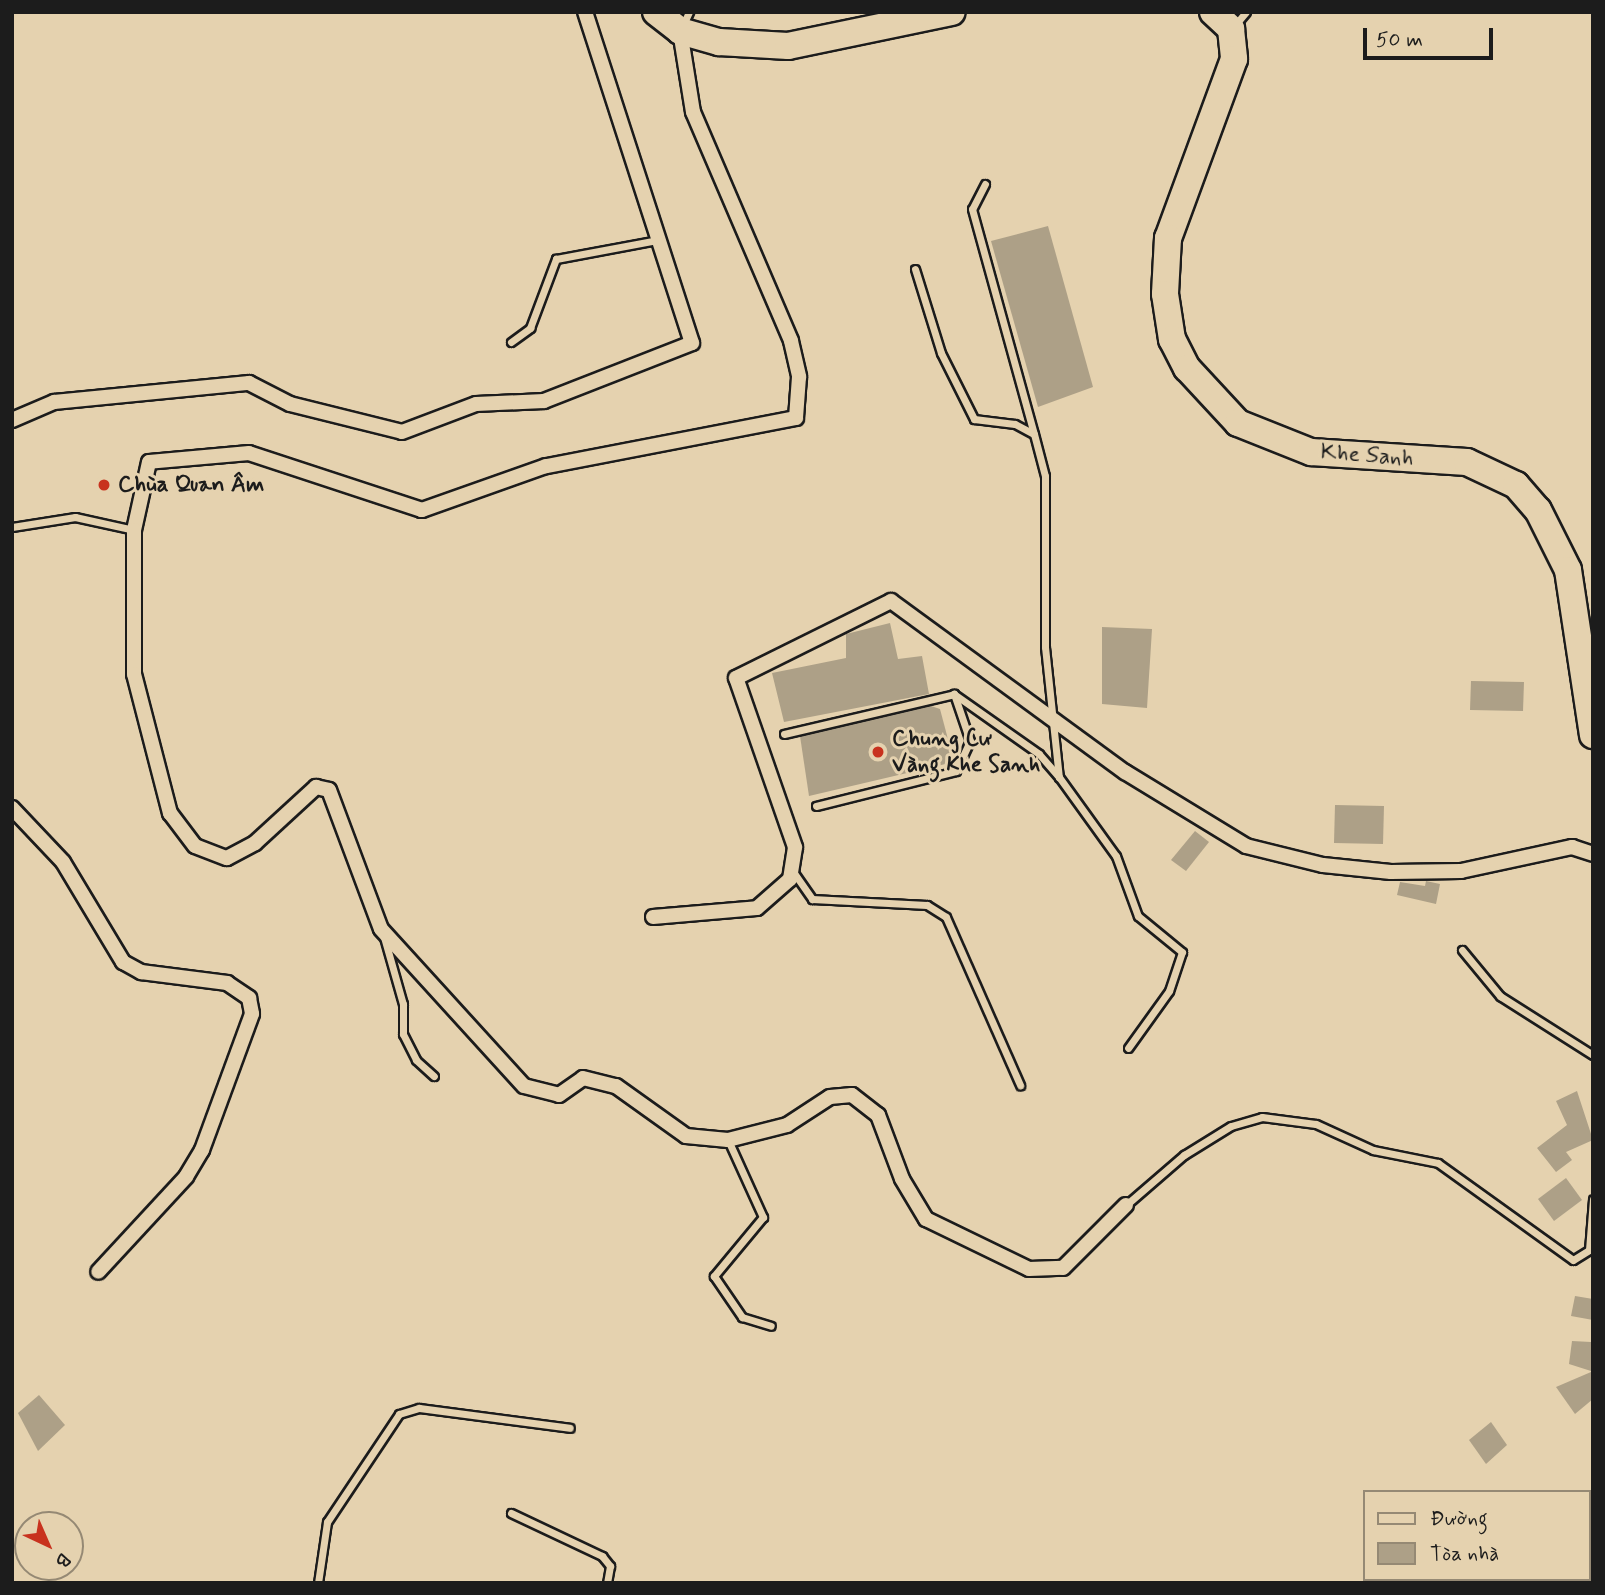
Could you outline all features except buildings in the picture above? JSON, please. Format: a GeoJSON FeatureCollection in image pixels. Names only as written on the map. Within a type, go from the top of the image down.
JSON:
{"type":"FeatureCollection","features":[{"type":"Feature","properties":{"kind":"highway"},"geometry":{"type":"LineString","coordinates":[[656,12],[685,22],[719,42],[788,46],[952,12]]}},
{"type":"Feature","properties":{"kind":"highway","name":"Khe Sanh"},"geometry":{"type":"LineString","coordinates":[[1230,18],[1234,59],[1226,92],[1168,238],[1165,294],[1172,339],[1187,369],[1238,423],[1311,452],[1467,462],[1516,485],[1538,510],[1568,570],[1593,735]]}},
{"type":"Feature","properties":{"kind":"street"},"geometry":{"type":"LineString","coordinates":[[12,420],[54,402],[249,383],[290,404],[402,432],[476,404],[544,401],[692,343],[585,12]]}},
{"type":"Feature","properties":{"kind":"street"},"geometry":{"type":"LineString","coordinates":[[685,22],[693,112],[791,341],[799,377],[796,418],[546,466],[422,510],[249,453],[149,461],[134,530],[134,674],[170,813],[195,846],[227,858],[255,843],[316,787],[329,790],[381,929],[524,1086],[559,1095],[583,1078],[616,1086],[686,1136],[728,1140],[787,1125],[830,1097],[852,1095],[878,1115],[902,1179],[926,1219],[1029,1269],[1063,1268],[1126,1205]]}},
{"type":"Feature","properties":{"kind":"street"},"geometry":{"type":"LineString","coordinates":[[653,917],[757,908],[771,901],[794,872],[791,835],[736,678],[743,670],[891,601],[1055,722],[1246,846],[1310,862],[1391,872],[1461,871],[1572,847],[1593,854]]}},
{"type":"Feature","properties":{"kind":"street"},"geometry":{"type":"LineString","coordinates":[[12,807],[63,862],[123,962],[141,972],[227,983],[249,998],[252,1014],[202,1150],[186,1177],[98,1272]]}},
{"type":"Feature","properties":{"kind":"lane"},"geometry":{"type":"LineString","coordinates":[[985,184],[972,208],[1045,476],[1045,647],[1059,777]]}},
{"type":"Feature","properties":{"kind":"lane"},"geometry":{"type":"LineString","coordinates":[[512,342],[535,318],[556,259],[659,240]]}},
{"type":"Feature","properties":{"kind":"lane"},"geometry":{"type":"LineString","coordinates":[[915,269],[941,353],[974,419],[1015,424],[1034,433]]}},
{"type":"Feature","properties":{"kind":"lane"},"geometry":{"type":"LineString","coordinates":[[12,527],[75,517],[134,530]]}},
{"type":"Feature","properties":{"kind":"lane"},"geometry":{"type":"LineString","coordinates":[[784,734],[954,694],[1039,754],[1059,777],[1116,856],[1138,916],[1182,952],[1170,991],[1128,1048]]}},
{"type":"Feature","properties":{"kind":"lane"},"geometry":{"type":"LineString","coordinates":[[816,806],[956,771],[970,741],[954,694]]}},
{"type":"Feature","properties":{"kind":"lane"},"geometry":{"type":"LineString","coordinates":[[794,872],[812,899],[928,905],[946,917],[1020,1085]]}},
{"type":"Feature","properties":{"kind":"lane"},"geometry":{"type":"LineString","coordinates":[[381,929],[403,1004],[403,1034],[416,1060],[434,1076]]}},
{"type":"Feature","properties":{"kind":"lane"},"geometry":{"type":"LineString","coordinates":[[1462,950],[1500,996],[1593,1055]]}},
{"type":"Feature","properties":{"kind":"lane"},"geometry":{"type":"LineString","coordinates":[[1126,1205],[1184,1155],[1231,1126],[1262,1116],[1316,1124],[1373,1150],[1438,1163],[1573,1260],[1589,1250],[1593,1199]]}},
{"type":"Feature","properties":{"kind":"lane"},"geometry":{"type":"LineString","coordinates":[[728,1140],[763,1217],[714,1276],[741,1317],[771,1326]]}},
{"type":"Feature","properties":{"kind":"lane"},"geometry":{"type":"LineString","coordinates":[[318,1583],[327,1522],[399,1414],[419,1408],[570,1428]]}},
{"type":"Feature","properties":{"kind":"lane"},"geometry":{"type":"LineString","coordinates":[[511,1513],[602,1556],[610,1566],[607,1583]]}},
{"type":"Feature","properties":{"kind":"place","name":"Chùa Quan Âm"},"geometry":{"type":"Point","coordinates":[104,485]}},
{"type":"Feature","properties":{"kind":"place","name":"Chung Cư Vàng Khe Sanh"},"geometry":{"type":"Point","coordinates":[878,752]}}]}
